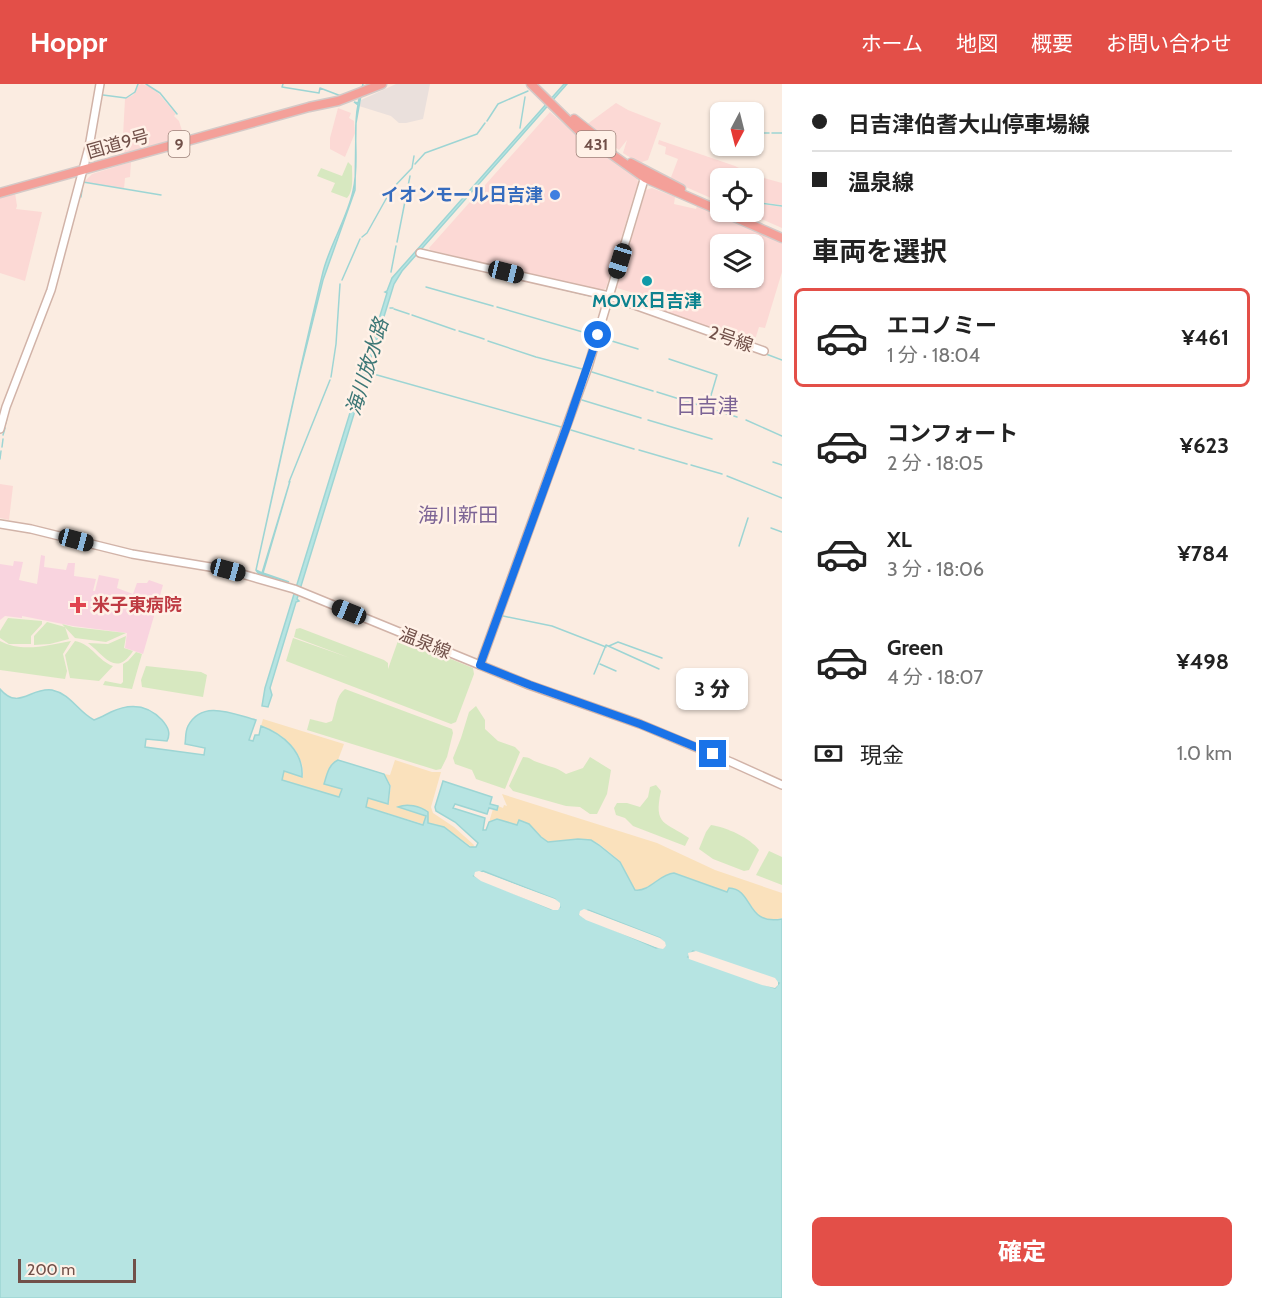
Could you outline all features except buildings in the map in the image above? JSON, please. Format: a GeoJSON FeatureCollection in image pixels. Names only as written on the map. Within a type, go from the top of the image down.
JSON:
{"type":"FeatureCollection","features":[{"type":"Feature","properties":{"kind":"highway","name":"国道9号"},"geometry":{"type":"LineString","coordinates":[[0,193],[361,93],[382,84]]}},
{"type":"Feature","properties":{"kind":"highway","name":"431"},"geometry":{"type":"LineString","coordinates":[[531,84],[646,175],[782,238]]}},
{"type":"Feature","properties":{"kind":"highway","name":"431"},"geometry":{"type":"LineString","coordinates":[[538,84],[551,100]]}},
{"type":"Feature","properties":{"kind":"highway","name":"431"},"geometry":{"type":"LineString","coordinates":[[646,175],[710,202]]}},
{"type":"Feature","properties":{"kind":"highway"},"geometry":{"type":"LineString","coordinates":[[758,222],[782,232]]}},
{"type":"Feature","properties":{"kind":"street"},"geometry":{"type":"LineString","coordinates":[[0,429],[9,398],[51,290],[93,131],[100,84]]}},
{"type":"Feature","properties":{"kind":"street"},"geometry":{"type":"LineString","coordinates":[[480,665],[581,387],[646,175]]}},
{"type":"Feature","properties":{"kind":"street","name":"2号線"},"geometry":{"type":"LineString","coordinates":[[420,253],[609,296],[764,351]]}},
{"type":"Feature","properties":{"kind":"street","name":"温泉線"},"geometry":{"type":"LineString","coordinates":[[0,524],[31,529],[132,554],[228,570],[298,591],[530,685],[640,724],[782,785]]}},
{"type":"Feature","properties":{"kind":"shaded area"},"geometry":{"type":"Polygon","coordinates":[[[142,84],[159,94],[176,114],[174,116],[179,121],[184,137],[122,154],[125,99],[133,95],[142,84]]]}},
{"type":"Feature","properties":{"kind":"shaded area"},"geometry":{"type":"Polygon","coordinates":[[[396,84],[430,84],[423,119],[399,123],[391,116],[359,106],[361,100],[396,84]]]}},
{"type":"Feature","properties":{"kind":"shaded area"},"geometry":{"type":"Polygon","coordinates":[[[616,103],[661,123],[648,160],[639,163],[623,153],[627,140],[619,150],[586,125],[616,103]]]}},
{"type":"Feature","properties":{"kind":"shaded area"},"geometry":{"type":"Polygon","coordinates":[[[338,108],[351,113],[349,118],[354,121],[355,133],[345,157],[330,149],[330,138],[338,108]]]}},
{"type":"Feature","properties":{"kind":"shaded area","name":"イオンモール日吉津"},"geometry":{"type":"Polygon","coordinates":[[[550,112],[594,150],[636,175],[638,182],[606,288],[601,291],[429,248],[550,112]]]}},
{"type":"Feature","properties":{"kind":"shaded area"},"geometry":{"type":"Polygon","coordinates":[[[659,140],[739,168],[710,168],[710,198],[670,180],[678,159],[665,154],[666,147],[658,144],[659,140]]]}},
{"type":"Feature","properties":{"kind":"shaded area"},"geometry":{"type":"Polygon","coordinates":[[[131,162],[130,177],[125,178],[124,189],[84,182],[92,174],[131,162]]]}},
{"type":"Feature","properties":{"kind":"shaded area"},"geometry":{"type":"Polygon","coordinates":[[[764,178],[782,183],[782,205],[764,202],[764,178]]]}},
{"type":"Feature","properties":{"kind":"shaded area"},"geometry":{"type":"Polygon","coordinates":[[[652,188],[675,197],[674,204],[696,209],[697,206],[710,212],[710,222],[735,222],[763,234],[710,234],[710,288],[764,288],[764,234],[782,242],[782,272],[765,328],[759,327],[754,343],[635,301],[637,294],[617,288],[646,190],[652,188]]]}},
{"type":"Feature","properties":{"kind":"shaded area"},"geometry":{"type":"Polygon","coordinates":[[[15,193],[16,209],[42,212],[25,281],[0,273],[0,197],[15,193]]]}},
{"type":"Feature","properties":{"kind":"shaded area"},"geometry":{"type":"Polygon","coordinates":[[[764,204],[782,207],[782,228],[764,220],[764,204]]]}},
{"type":"Feature","properties":{"kind":"shaded area"},"geometry":{"type":"Polygon","coordinates":[[[0,484],[13,486],[9,520],[0,518],[0,484]]]}},
{"type":"Feature","properties":{"kind":"shaded area","name":"米子東病院"},"geometry":{"type":"Polygon","coordinates":[[[41,555],[45,556],[44,567],[66,570],[68,563],[75,563],[74,576],[96,579],[93,591],[95,591],[99,575],[119,579],[117,588],[133,594],[137,583],[147,583],[149,580],[163,585],[143,654],[125,648],[127,633],[22,616],[22,618],[5,616],[0,620],[0,564],[13,566],[14,561],[23,562],[19,580],[37,584],[41,555]]]}},
{"type":"Feature","properties":{"kind":"green space"},"geometry":{"type":"Polygon","coordinates":[[[348,162],[352,166],[352,179],[351,191],[347,198],[331,192],[335,183],[317,176],[321,168],[342,176],[348,162]]]}},
{"type":"Feature","properties":{"kind":"green space"},"geometry":{"type":"Polygon","coordinates":[[[8,618],[42,621],[31,636],[31,644],[9,644],[0,638],[0,631],[8,618]]]}},
{"type":"Feature","properties":{"kind":"green space"},"geometry":{"type":"Polygon","coordinates":[[[47,622],[65,627],[69,639],[34,645],[34,636],[47,622]]]}},
{"type":"Feature","properties":{"kind":"green space"},"geometry":{"type":"Polygon","coordinates":[[[62,624],[126,633],[106,642],[75,638],[62,624]]]}},
{"type":"Feature","properties":{"kind":"green space"},"geometry":{"type":"Polygon","coordinates":[[[300,628],[384,660],[388,663],[388,669],[399,638],[473,668],[474,674],[456,722],[451,724],[286,661],[293,638],[350,658],[294,637],[296,629],[300,628]]]}},
{"type":"Feature","properties":{"kind":"green space"},"geometry":{"type":"Polygon","coordinates":[[[126,636],[124,648],[133,651],[121,663],[110,662],[88,643],[108,644],[126,636]]]}},
{"type":"Feature","properties":{"kind":"green space"},"geometry":{"type":"Polygon","coordinates":[[[0,641],[8,645],[26,647],[71,641],[63,654],[67,671],[65,679],[0,670],[0,641]]]}},
{"type":"Feature","properties":{"kind":"green space"},"geometry":{"type":"Polygon","coordinates":[[[75,641],[86,645],[113,666],[99,681],[70,678],[65,655],[75,641]]]}},
{"type":"Feature","properties":{"kind":"green space"},"geometry":{"type":"Polygon","coordinates":[[[136,652],[142,654],[132,689],[103,685],[105,681],[121,684],[123,682],[123,664],[136,652]]]}},
{"type":"Feature","properties":{"kind":"green space"},"geometry":{"type":"Polygon","coordinates":[[[146,666],[201,672],[207,675],[203,697],[142,687],[141,680],[146,666]]]}},
{"type":"Feature","properties":{"kind":"green space"},"geometry":{"type":"Polygon","coordinates":[[[345,689],[452,729],[447,757],[441,769],[436,770],[307,730],[310,719],[326,723],[332,721],[338,700],[345,689]]]}},
{"type":"Feature","properties":{"kind":"green space"},"geometry":{"type":"Polygon","coordinates":[[[476,706],[485,720],[485,729],[498,741],[515,747],[520,752],[505,789],[476,779],[472,770],[455,764],[453,758],[469,712],[476,706]]]}},
{"type":"Feature","properties":{"kind":"green space"},"geometry":{"type":"Polygon","coordinates":[[[523,757],[566,774],[583,768],[590,757],[611,770],[607,794],[597,814],[590,814],[580,807],[566,806],[513,791],[509,786],[523,757]]]}},
{"type":"Feature","properties":{"kind":"green space"},"geometry":{"type":"Polygon","coordinates":[[[656,785],[661,791],[660,817],[663,822],[689,838],[685,846],[633,826],[625,818],[616,815],[614,808],[617,803],[640,807],[648,797],[650,787],[656,785]]]}},
{"type":"Feature","properties":{"kind":"green space"},"geometry":{"type":"Polygon","coordinates":[[[711,825],[737,834],[750,841],[759,850],[749,870],[744,871],[713,859],[699,849],[711,825]]]}},
{"type":"Feature","properties":{"kind":"green space"},"geometry":{"type":"Polygon","coordinates":[[[769,851],[782,857],[782,885],[756,875],[769,851]]]}},
{"type":"Feature","properties":{"kind":"sand"},"geometry":{"type":"Polygon","coordinates":[[[263,719],[344,744],[338,760],[330,766],[324,783],[342,789],[339,797],[282,780],[284,771],[303,777],[303,768],[291,745],[277,733],[261,726],[263,719]]]}},
{"type":"Feature","properties":{"kind":"sand"},"geometry":{"type":"Polygon","coordinates":[[[395,760],[432,772],[441,772],[431,807],[433,813],[454,827],[474,845],[473,848],[444,827],[428,823],[428,812],[421,808],[409,805],[398,807],[426,816],[423,824],[366,807],[368,798],[388,804],[391,786],[384,774],[390,775],[395,760]]]}},
{"type":"Feature","properties":{"kind":"sand"},"geometry":{"type":"Polygon","coordinates":[[[502,794],[657,843],[715,870],[782,893],[782,918],[763,919],[743,895],[734,889],[729,888],[727,892],[674,873],[664,876],[645,888],[635,890],[620,861],[591,840],[548,842],[531,826],[519,820],[517,825],[497,819],[489,822],[493,809],[497,810],[498,806],[503,808],[504,805],[507,806],[502,794]]]}},
{"type":"Feature","properties":{"kind":"water"},"geometry":{"type":"Polygon","coordinates":[[[363,84],[356,123],[358,105],[354,102],[358,103],[363,84]]]}},
{"type":"Feature","properties":{"kind":"water","name":"海川放水路"},"geometry":{"type":"Polygon","coordinates":[[[564,84],[567,84],[402,271],[394,284],[297,599],[299,601],[296,602],[270,688],[272,695],[268,707],[262,706],[265,688],[387,293],[385,292],[392,278],[564,84]]]}},
{"type":"Feature","properties":{"kind":"water"},"geometry":{"type":"Polygon","coordinates":[[[355,178],[355,190],[323,280],[298,380],[256,570],[297,383],[323,272],[343,222],[355,178]]]}},
{"type":"Feature","properties":{"kind":"water"},"geometry":{"type":"Polygon","coordinates":[[[290,481],[263,573],[289,582],[258,573],[256,570],[262,573],[290,481]]]}},
{"type":"Feature","properties":{"kind":"water"},"geometry":{"type":"Polygon","coordinates":[[[0,689],[13,698],[25,697],[44,690],[59,692],[94,720],[125,707],[144,708],[162,720],[169,733],[167,741],[146,739],[145,747],[204,755],[205,748],[185,744],[188,726],[201,713],[228,712],[256,720],[249,740],[253,741],[255,735],[259,735],[261,726],[269,729],[290,745],[300,760],[302,777],[284,771],[282,780],[339,797],[342,789],[324,784],[330,767],[338,760],[384,774],[390,786],[388,804],[368,798],[366,807],[423,825],[426,816],[398,807],[409,805],[417,807],[428,812],[428,823],[444,827],[470,847],[476,847],[478,843],[455,822],[436,811],[435,807],[443,781],[492,797],[490,804],[498,806],[497,810],[489,808],[487,814],[455,804],[453,808],[485,818],[483,830],[486,830],[489,822],[497,819],[517,825],[519,820],[529,824],[548,842],[591,840],[620,862],[635,890],[645,888],[664,876],[674,873],[727,892],[729,888],[737,890],[762,917],[770,920],[782,919],[782,1298],[0,1298],[0,689]],[[483,871],[474,876],[551,909],[560,907],[555,899],[483,871]],[[588,910],[580,915],[656,948],[665,946],[660,938],[588,910]],[[693,951],[688,957],[775,988],[779,983],[693,951]]]}},
{"type":"Feature","properties":{"kind":"pier"},"geometry":{"type":"Polygon","coordinates":[[[479,871],[555,899],[560,903],[560,907],[558,910],[553,910],[481,881],[474,876],[475,872],[479,871]]]}},
{"type":"Feature","properties":{"kind":"pier"},"geometry":{"type":"Polygon","coordinates":[[[584,909],[660,938],[666,946],[663,949],[658,948],[586,920],[579,915],[584,909]]]}},
{"type":"Feature","properties":{"kind":"pier"},"geometry":{"type":"Polygon","coordinates":[[[696,951],[775,978],[778,985],[775,988],[762,985],[689,959],[688,953],[696,951]]]}},
{"type":"Feature","properties":{"kind":"waterway"},"geometry":{"type":"LineString","coordinates":[[103,95],[126,98],[135,92],[138,84]]}},
{"type":"Feature","properties":{"kind":"waterway"},"geometry":{"type":"LineString","coordinates":[[146,84],[160,93],[177,114]]}},
{"type":"Feature","properties":{"kind":"waterway"},"geometry":{"type":"LineString","coordinates":[[283,84],[282,87],[319,93],[320,88],[341,96]]}},
{"type":"Feature","properties":{"kind":"waterway"},"geometry":{"type":"LineString","coordinates":[[487,121],[498,104],[528,91]]}},
{"type":"Feature","properties":{"kind":"waterway"},"geometry":{"type":"LineString","coordinates":[[520,128],[525,97]]}},
{"type":"Feature","properties":{"kind":"waterway"},"geometry":{"type":"LineString","coordinates":[[415,164],[425,153],[477,134],[485,123]]}},
{"type":"Feature","properties":{"kind":"waterway"},"geometry":{"type":"LineString","coordinates":[[764,133],[769,133]]}},
{"type":"Feature","properties":{"kind":"waterway"},"geometry":{"type":"LineString","coordinates":[[772,133],[782,133]]}},
{"type":"Feature","properties":{"kind":"waterway"},"geometry":{"type":"LineString","coordinates":[[362,237],[367,233],[391,190],[412,168],[414,156]]}},
{"type":"Feature","properties":{"kind":"waterway"},"geometry":{"type":"LineString","coordinates":[[397,242],[410,176]]}},
{"type":"Feature","properties":{"kind":"waterway"},"geometry":{"type":"LineString","coordinates":[[83,182],[161,195]]}},
{"type":"Feature","properties":{"kind":"waterway"},"geometry":{"type":"LineString","coordinates":[[81,197],[82,190]]}},
{"type":"Feature","properties":{"kind":"waterway"},"geometry":{"type":"LineString","coordinates":[[764,203],[782,206]]}},
{"type":"Feature","properties":{"kind":"waterway"},"geometry":{"type":"LineString","coordinates":[[342,280],[360,239]]}},
{"type":"Feature","properties":{"kind":"waterway"},"geometry":{"type":"LineString","coordinates":[[391,272],[396,246]]}},
{"type":"Feature","properties":{"kind":"waterway"},"geometry":{"type":"LineString","coordinates":[[331,377],[340,284]]}},
{"type":"Feature","properties":{"kind":"waterway"},"geometry":{"type":"LineString","coordinates":[[540,284],[603,299]]}},
{"type":"Feature","properties":{"kind":"waterway"},"geometry":{"type":"LineString","coordinates":[[426,287],[493,306]]}},
{"type":"Feature","properties":{"kind":"waterway"},"geometry":{"type":"LineString","coordinates":[[614,302],[637,310]]}},
{"type":"Feature","properties":{"kind":"waterway"},"geometry":{"type":"LineString","coordinates":[[497,307],[593,335]]}},
{"type":"Feature","properties":{"kind":"waterway"},"geometry":{"type":"LineString","coordinates":[[394,309],[409,314]]}},
{"type":"Feature","properties":{"kind":"waterway"},"geometry":{"type":"LineString","coordinates":[[412,315],[455,330]]}},
{"type":"Feature","properties":{"kind":"waterway"},"geometry":{"type":"LineString","coordinates":[[459,331],[484,339]]}},
{"type":"Feature","properties":{"kind":"waterway"},"geometry":{"type":"LineString","coordinates":[[602,338],[638,349]]}},
{"type":"Feature","properties":{"kind":"waterway"},"geometry":{"type":"LineString","coordinates":[[488,341],[582,369]]}},
{"type":"Feature","properties":{"kind":"waterway"},"geometry":{"type":"LineString","coordinates":[[766,354],[782,360]]}},
{"type":"Feature","properties":{"kind":"waterway"},"geometry":{"type":"LineString","coordinates":[[669,359],[717,375],[709,402]]}},
{"type":"Feature","properties":{"kind":"waterway"},"geometry":{"type":"LineString","coordinates":[[592,372],[653,391]]}},
{"type":"Feature","properties":{"kind":"waterway","name":"海川放水路"},"geometry":{"type":"LineString","coordinates":[[370,373],[561,427]]}},
{"type":"Feature","properties":{"kind":"waterway"},"geometry":{"type":"LineString","coordinates":[[289,482],[330,380]]}},
{"type":"Feature","properties":{"kind":"waterway"},"geometry":{"type":"LineString","coordinates":[[657,392],[737,417]]}},
{"type":"Feature","properties":{"kind":"waterway"},"geometry":{"type":"LineString","coordinates":[[582,400],[641,418]]}},
{"type":"Feature","properties":{"kind":"waterway"},"geometry":{"type":"LineString","coordinates":[[6,423],[7,417]]}},
{"type":"Feature","properties":{"kind":"waterway"},"geometry":{"type":"LineString","coordinates":[[648,420],[712,439]]}},
{"type":"Feature","properties":{"kind":"waterway"},"geometry":{"type":"LineString","coordinates":[[746,420],[782,436]]}},
{"type":"Feature","properties":{"kind":"waterway"},"geometry":{"type":"LineString","coordinates":[[3,435],[5,428]]}},
{"type":"Feature","properties":{"kind":"waterway"},"geometry":{"type":"LineString","coordinates":[[571,430],[634,449]]}},
{"type":"Feature","properties":{"kind":"waterway"},"geometry":{"type":"LineString","coordinates":[[2,447],[3,439]]}},
{"type":"Feature","properties":{"kind":"waterway"},"geometry":{"type":"LineString","coordinates":[[639,450],[687,464]]}},
{"type":"Feature","properties":{"kind":"waterway"},"geometry":{"type":"LineString","coordinates":[[0,459],[1,451]]}},
{"type":"Feature","properties":{"kind":"waterway"},"geometry":{"type":"LineString","coordinates":[[773,462],[782,465]]}},
{"type":"Feature","properties":{"kind":"waterway"},"geometry":{"type":"LineString","coordinates":[[691,465],[722,474]]}},
{"type":"Feature","properties":{"kind":"waterway"},"geometry":{"type":"LineString","coordinates":[[727,476],[782,498]]}},
{"type":"Feature","properties":{"kind":"waterway"},"geometry":{"type":"LineString","coordinates":[[739,546],[748,518]]}},
{"type":"Feature","properties":{"kind":"waterway"},"geometry":{"type":"LineString","coordinates":[[771,528],[782,532]]}},
{"type":"Feature","properties":{"kind":"waterway"},"geometry":{"type":"LineString","coordinates":[[503,616],[552,626],[606,647]]}},
{"type":"Feature","properties":{"kind":"waterway"},"geometry":{"type":"LineString","coordinates":[[609,646],[618,642],[662,658]]}},
{"type":"Feature","properties":{"kind":"waterway"},"geometry":{"type":"LineString","coordinates":[[594,674],[606,645],[659,669]]}},
{"type":"Feature","properties":{"kind":"waterway"},"geometry":{"type":"LineString","coordinates":[[600,664],[616,671]]}},
{"type":"Feature","properties":{"kind":"place","name":"イオンモール日吉津"},"geometry":{"type":"Point","coordinates":[555,195]}},
{"type":"Feature","properties":{"kind":"place","name":"MOVIX日吉津"},"geometry":{"type":"Point","coordinates":[647,281]}},
{"type":"Feature","properties":{"kind":"place","name":"米子東病院"},"geometry":{"type":"Point","coordinates":[78,605]}},
{"type":"Feature","properties":{"kind":"district","name":"日吉津"},"geometry":{"type":"Point","coordinates":[707,405]}},
{"type":"Feature","properties":{"kind":"district","name":"海川新田"},"geometry":{"type":"Point","coordinates":[458,515]}},
{"type":"Feature","properties":{"kind":"route"},"geometry":{"type":"LineString","coordinates":[[598,335],[480,665],[640,724],[713,754]]}}]}
